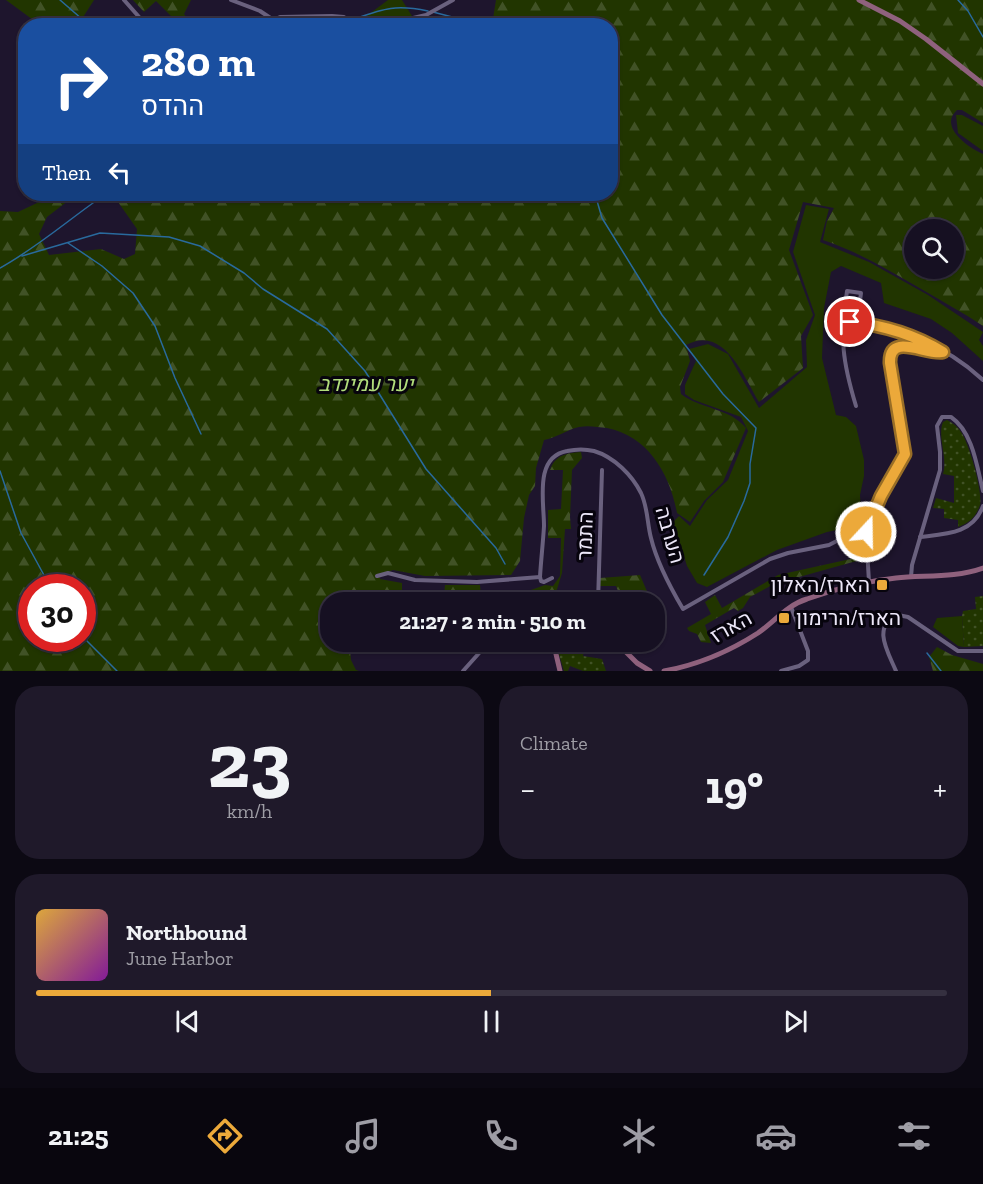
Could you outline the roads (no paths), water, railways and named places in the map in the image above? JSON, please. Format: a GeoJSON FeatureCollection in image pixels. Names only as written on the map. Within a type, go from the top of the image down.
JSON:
{"type":"FeatureCollection","features":[{"type":"Feature","properties":{"kind":"street"},"geometry":{"type":"LineString","coordinates":[[124,0],[140,18]]}},
{"type":"Feature","properties":{"kind":"street"},"geometry":{"type":"LineString","coordinates":[[231,0],[260,11],[270,18]]}},
{"type":"Feature","properties":{"kind":"street"},"geometry":{"type":"LineString","coordinates":[[413,18],[426,15],[453,0]]}},
{"type":"Feature","properties":{"kind":"street"},"geometry":{"type":"LineString","coordinates":[[859,0],[900,21],[927,39],[983,84]]}},
{"type":"Feature","properties":{"kind":"street"},"geometry":{"type":"LineString","coordinates":[[278,18],[337,16],[348,18]]}},
{"type":"Feature","properties":{"kind":"street"},"geometry":{"type":"LineString","coordinates":[[856,406],[844,360],[842,323],[847,291],[861,293],[857,323]]}},
{"type":"Feature","properties":{"kind":"street"},"geometry":{"type":"LineString","coordinates":[[842,323],[857,323],[901,333],[943,352],[968,367],[983,380]]}},
{"type":"Feature","properties":{"kind":"street"},"geometry":{"type":"LineString","coordinates":[[869,582],[867,530],[881,496],[905,454],[890,363],[891,353],[895,348],[904,346],[943,352]]}},
{"type":"Feature","properties":{"kind":"street"},"geometry":{"type":"LineString","coordinates":[[911,577],[912,565],[940,468],[937,426],[942,417],[949,416],[954,419],[965,433],[983,491]]}},
{"type":"Feature","properties":{"kind":"street","name":"הערבה"},"geometry":{"type":"LineString","coordinates":[[540,577],[545,471],[553,457],[568,450],[588,450],[600,453],[618,465],[635,482],[647,509],[651,537],[657,556],[670,588],[683,609],[765,561],[788,553],[829,545],[858,530],[867,530]]}},
{"type":"Feature","properties":{"kind":"street","name":"התמר"},"geometry":{"type":"LineString","coordinates":[[598,592],[602,470]]}},
{"type":"Feature","properties":{"kind":"street"},"geometry":{"type":"LineString","coordinates":[[920,537],[962,530],[977,518],[983,506]]}},
{"type":"Feature","properties":{"kind":"street","name":"הארז"},"geometry":{"type":"LineString","coordinates":[[664,671],[696,663],[736,645],[761,630],[791,606],[806,599],[869,582],[958,574],[983,568]]}},
{"type":"Feature","properties":{"kind":"street"},"geometry":{"type":"LineString","coordinates":[[377,576],[388,573],[415,580],[477,582],[540,577],[543,582],[552,578]]}},
{"type":"Feature","properties":{"kind":"street"},"geometry":{"type":"LineString","coordinates":[[781,671],[800,666],[808,660],[808,651],[791,606]]}},
{"type":"Feature","properties":{"kind":"street"},"geometry":{"type":"LineString","coordinates":[[896,671],[884,642],[883,631],[887,621],[898,615],[908,617],[958,651],[983,651]]}},
{"type":"Feature","properties":{"kind":"street"},"geometry":{"type":"LineString","coordinates":[[463,671],[480,652]]}},
{"type":"Feature","properties":{"kind":"street"},"geometry":{"type":"LineString","coordinates":[[556,652],[560,671]]}},
{"type":"Feature","properties":{"kind":"street"},"geometry":{"type":"LineString","coordinates":[[627,652],[646,670]]}},
{"type":"Feature","properties":{"kind":"waterway"},"geometry":{"type":"LineString","coordinates":[[60,0],[81,18]]}},
{"type":"Feature","properties":{"kind":"waterway"},"geometry":{"type":"LineString","coordinates":[[958,0],[968,11],[983,37]]}},
{"type":"Feature","properties":{"kind":"waterway"},"geometry":{"type":"LineString","coordinates":[[357,18],[397,8],[428,11]]}},
{"type":"Feature","properties":{"kind":"waterway"},"geometry":{"type":"LineString","coordinates":[[433,12],[456,18]]}},
{"type":"Feature","properties":{"kind":"waterway"},"geometry":{"type":"LineString","coordinates":[[0,268],[38,244],[96,201]]}},
{"type":"Feature","properties":{"kind":"waterway"},"geometry":{"type":"LineString","coordinates":[[597,201],[602,218],[662,315],[723,394],[756,428],[750,464],[750,483],[744,501],[728,537],[704,575]]}},
{"type":"Feature","properties":{"kind":"waterway"},"geometry":{"type":"LineString","coordinates":[[22,256],[100,233],[169,237],[200,246],[244,273],[263,289],[327,329],[365,371],[426,469],[496,548],[505,564]]}},
{"type":"Feature","properties":{"kind":"waterway"},"geometry":{"type":"LineString","coordinates":[[68,243],[102,266],[133,293],[155,326],[175,378],[201,434]]}},
{"type":"Feature","properties":{"kind":"waterway"},"geometry":{"type":"LineString","coordinates":[[0,471],[21,533],[43,574]]}},
{"type":"Feature","properties":{"kind":"waterway"},"geometry":{"type":"LineString","coordinates":[[96,650],[117,671]]}},
{"type":"Feature","properties":{"kind":"waterway"},"geometry":{"type":"LineString","coordinates":[[927,653],[941,671]]}},
{"type":"Feature","properties":{"kind":"place","name":"הארז/האלון"},"geometry":{"type":"Point","coordinates":[882,585]}},
{"type":"Feature","properties":{"kind":"place","name":"הארז/הרימון"},"geometry":{"type":"Point","coordinates":[784,618]}},
{"type":"Feature","properties":{"kind":"park label","name":"יער עמינדב"},"geometry":{"type":"Point","coordinates":[366,384]}}]}
